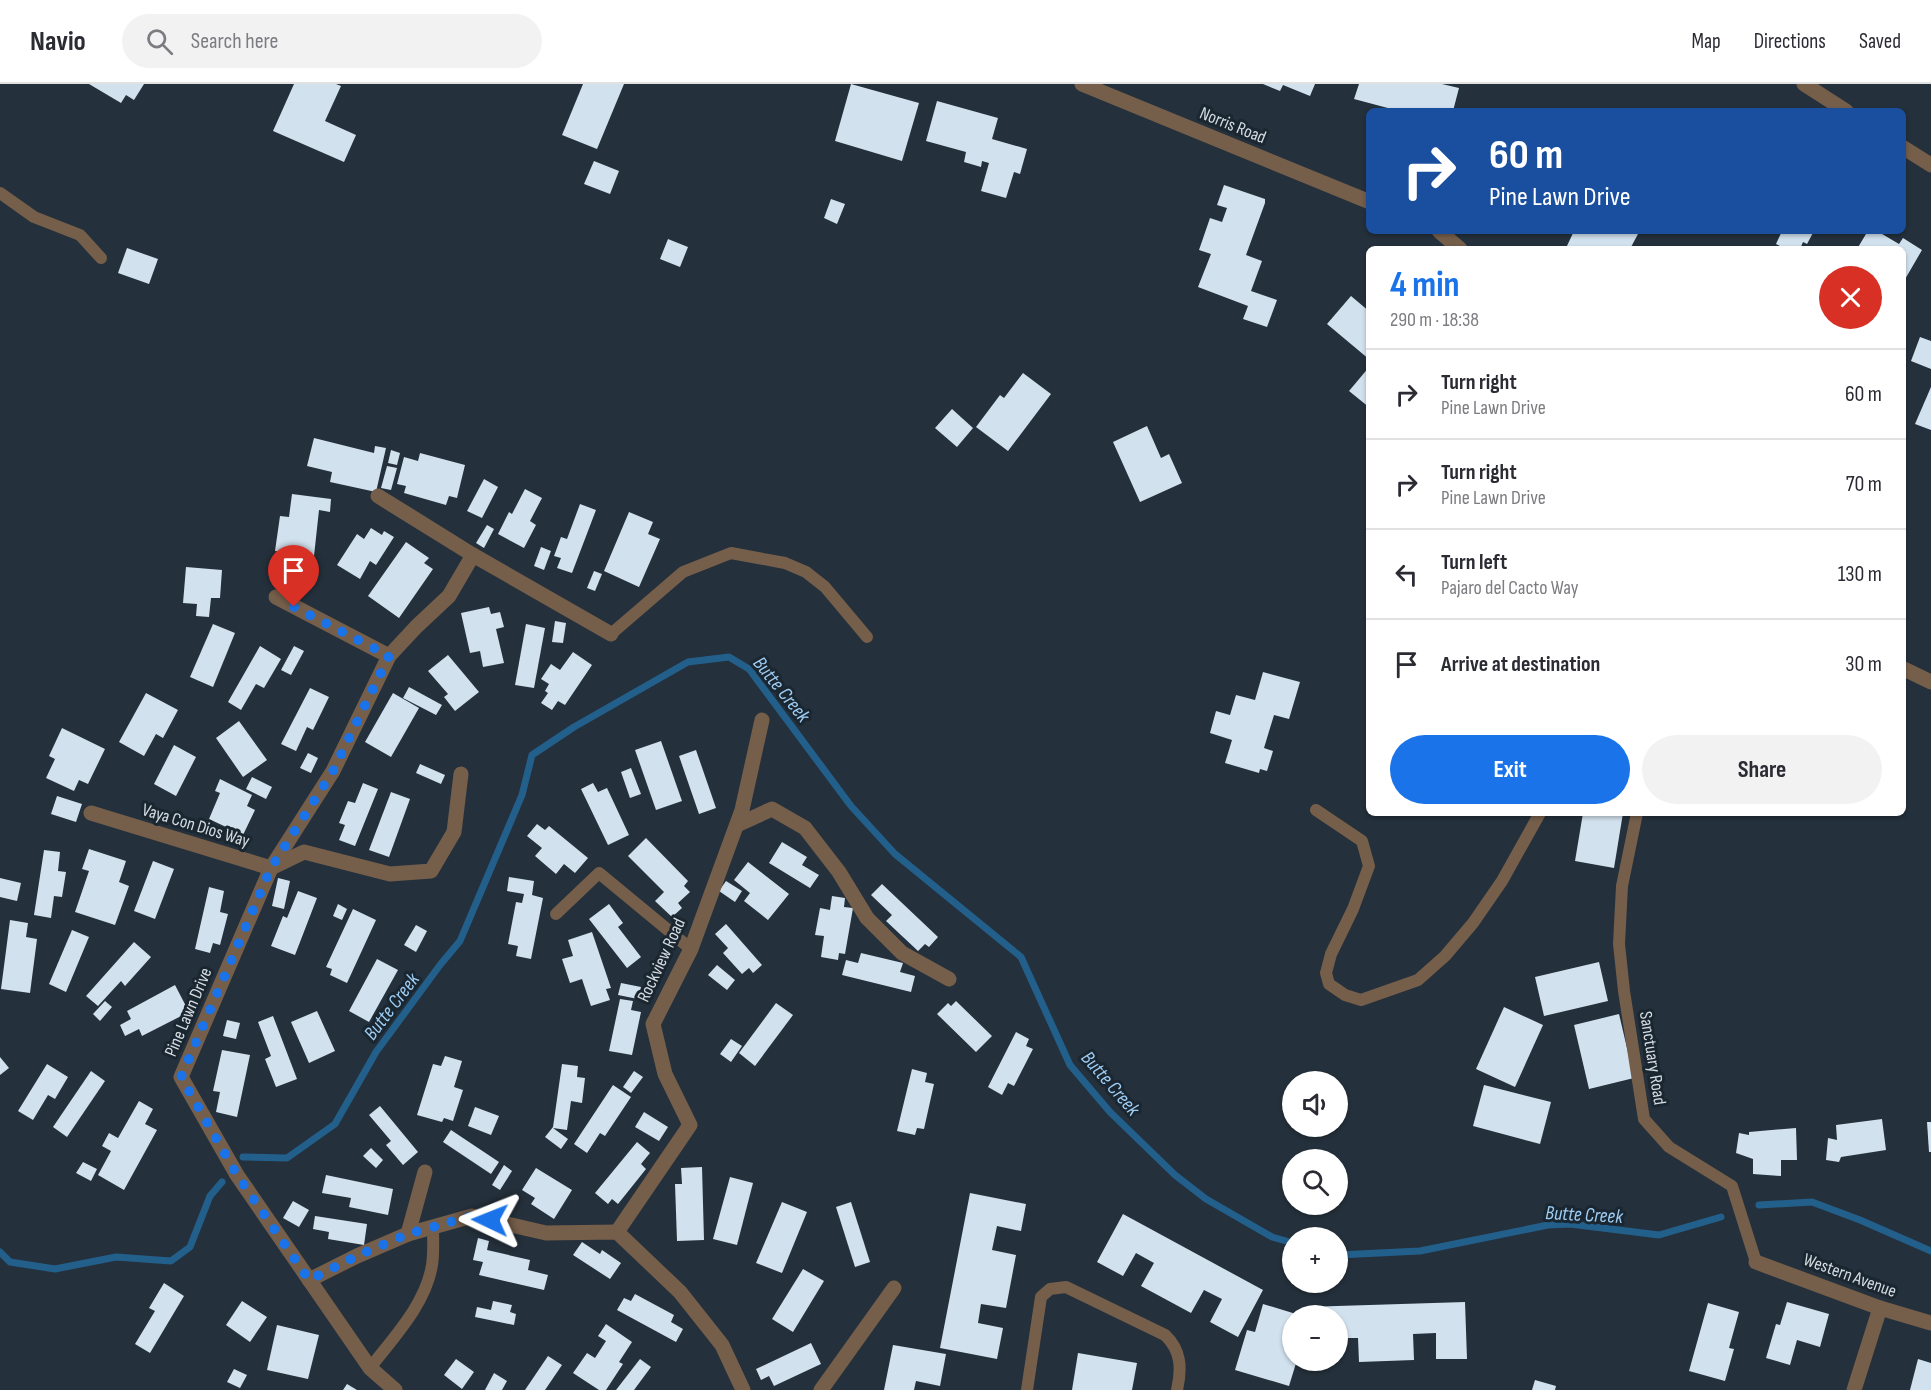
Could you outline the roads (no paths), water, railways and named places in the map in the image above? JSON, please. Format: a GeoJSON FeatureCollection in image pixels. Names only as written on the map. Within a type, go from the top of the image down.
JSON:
{"type":"FeatureCollection","features":[{"type":"Feature","properties":{"kind":"street","name":"Norris Road"},"geometry":{"type":"LineString","coordinates":[[1082,84],[1366,200]]}},
{"type":"Feature","properties":{"kind":"street"},"geometry":{"type":"LineString","coordinates":[[1804,84],[1841,108]]}},
{"type":"Feature","properties":{"kind":"street"},"geometry":{"type":"LineString","coordinates":[[1906,149],[1931,165]]}},
{"type":"Feature","properties":{"kind":"street"},"geometry":{"type":"LineString","coordinates":[[1442,234],[1456,246]]}},
{"type":"Feature","properties":{"kind":"street"},"geometry":{"type":"LineString","coordinates":[[378,496],[473,555],[611,634]]}},
{"type":"Feature","properties":{"kind":"street","name":"Pine Lawn Drive"},"geometry":{"type":"LineString","coordinates":[[395,1390],[370,1368],[237,1175],[181,1077],[271,868],[333,771],[389,656],[449,596],[473,555]]}},
{"type":"Feature","properties":{"kind":"street"},"geometry":{"type":"LineString","coordinates":[[276,597],[389,656]]}},
{"type":"Feature","properties":{"kind":"street"},"geometry":{"type":"LineString","coordinates":[[1906,670],[1931,682]]}},
{"type":"Feature","properties":{"kind":"street","name":"Rockview Road"},"geometry":{"type":"LineString","coordinates":[[617,1232],[690,1125],[665,1074],[653,1024],[691,949],[737,825],[762,720]]}},
{"type":"Feature","properties":{"kind":"street"},"geometry":{"type":"LineString","coordinates":[[271,868],[304,852],[390,874],[431,871],[454,832],[461,774]]}},
{"type":"Feature","properties":{"kind":"street"},"geometry":{"type":"LineString","coordinates":[[737,825],[772,809],[805,828],[839,872],[867,918],[902,953],[950,978]]}},
{"type":"Feature","properties":{"kind":"street","name":"Vaya Con Dios Way"},"geometry":{"type":"LineString","coordinates":[[91,813],[271,868]]}},
{"type":"Feature","properties":{"kind":"street"},"geometry":{"type":"LineString","coordinates":[[408,1234],[424,1172]]}},
{"type":"Feature","properties":{"kind":"street"},"geometry":{"type":"LineString","coordinates":[[309,1280],[408,1234],[472,1216],[546,1233],[617,1232],[680,1292],[722,1345],[743,1390]]}},
{"type":"Feature","properties":{"kind":"street","name":"Western Avenue"},"geometry":{"type":"LineString","coordinates":[[1756,1262],[1880,1308],[1931,1323]]}},
{"type":"Feature","properties":{"kind":"street"},"geometry":{"type":"LineString","coordinates":[[821,1390],[894,1288]]}},
{"type":"Feature","properties":{"kind":"street"},"geometry":{"type":"LineString","coordinates":[[1854,1390],[1880,1308]]}},
{"type":"Feature","properties":{"kind":"lane"},"geometry":{"type":"LineString","coordinates":[[0,193],[34,217],[80,235],[101,258]]}},
{"type":"Feature","properties":{"kind":"lane"},"geometry":{"type":"LineString","coordinates":[[611,634],[682,572],[731,553],[785,563],[806,572],[825,587],[867,637]]}},
{"type":"Feature","properties":{"kind":"lane"},"geometry":{"type":"LineString","coordinates":[[1316,810],[1362,841],[1370,866],[1353,909],[1331,954],[1326,972],[1329,984],[1345,995],[1361,1000],[1418,980],[1445,956],[1473,923],[1502,881],[1538,816]]}},
{"type":"Feature","properties":{"kind":"lane","name":"Sanctuary Road"},"geometry":{"type":"LineString","coordinates":[[1636,816],[1622,886],[1619,944],[1644,1119],[1669,1147],[1732,1186],[1756,1262]]}},
{"type":"Feature","properties":{"kind":"lane"},"geometry":{"type":"LineString","coordinates":[[556,914],[599,873],[691,949]]}},
{"type":"Feature","properties":{"kind":"lane"},"geometry":{"type":"LineString","coordinates":[[370,1368],[423,1294],[432,1265],[433,1227]]}},
{"type":"Feature","properties":{"kind":"lane"},"geometry":{"type":"LineString","coordinates":[[1027,1390],[1041,1297],[1050,1288],[1066,1287],[1165,1335],[1179,1353],[1180,1378],[1177,1390]]}},
{"type":"Feature","properties":{"kind":"waterway","name":"Butte Creek"},"geometry":{"type":"LineString","coordinates":[[243,1157],[287,1158],[335,1124],[376,1052],[460,941],[522,795],[532,755],[574,727],[688,662],[729,657],[749,669],[851,806],[895,854],[1021,957],[1070,1065],[1110,1112],[1175,1175],[1206,1199],[1272,1237],[1282,1240]]}},
{"type":"Feature","properties":{"kind":"waterway","name":"Butte Creek"},"geometry":{"type":"LineString","coordinates":[[0,1252],[10,1262],[55,1269],[116,1257],[171,1261],[190,1247],[210,1196],[222,1182]]}},
{"type":"Feature","properties":{"kind":"waterway","name":"Butte Creek"},"geometry":{"type":"LineString","coordinates":[[1759,1205],[1812,1202],[1931,1251]]}},
{"type":"Feature","properties":{"kind":"waterway","name":"Butte Creek"},"geometry":{"type":"LineString","coordinates":[[1348,1255],[1420,1251],[1548,1225],[1570,1224],[1659,1235],[1721,1217]]}}]}
